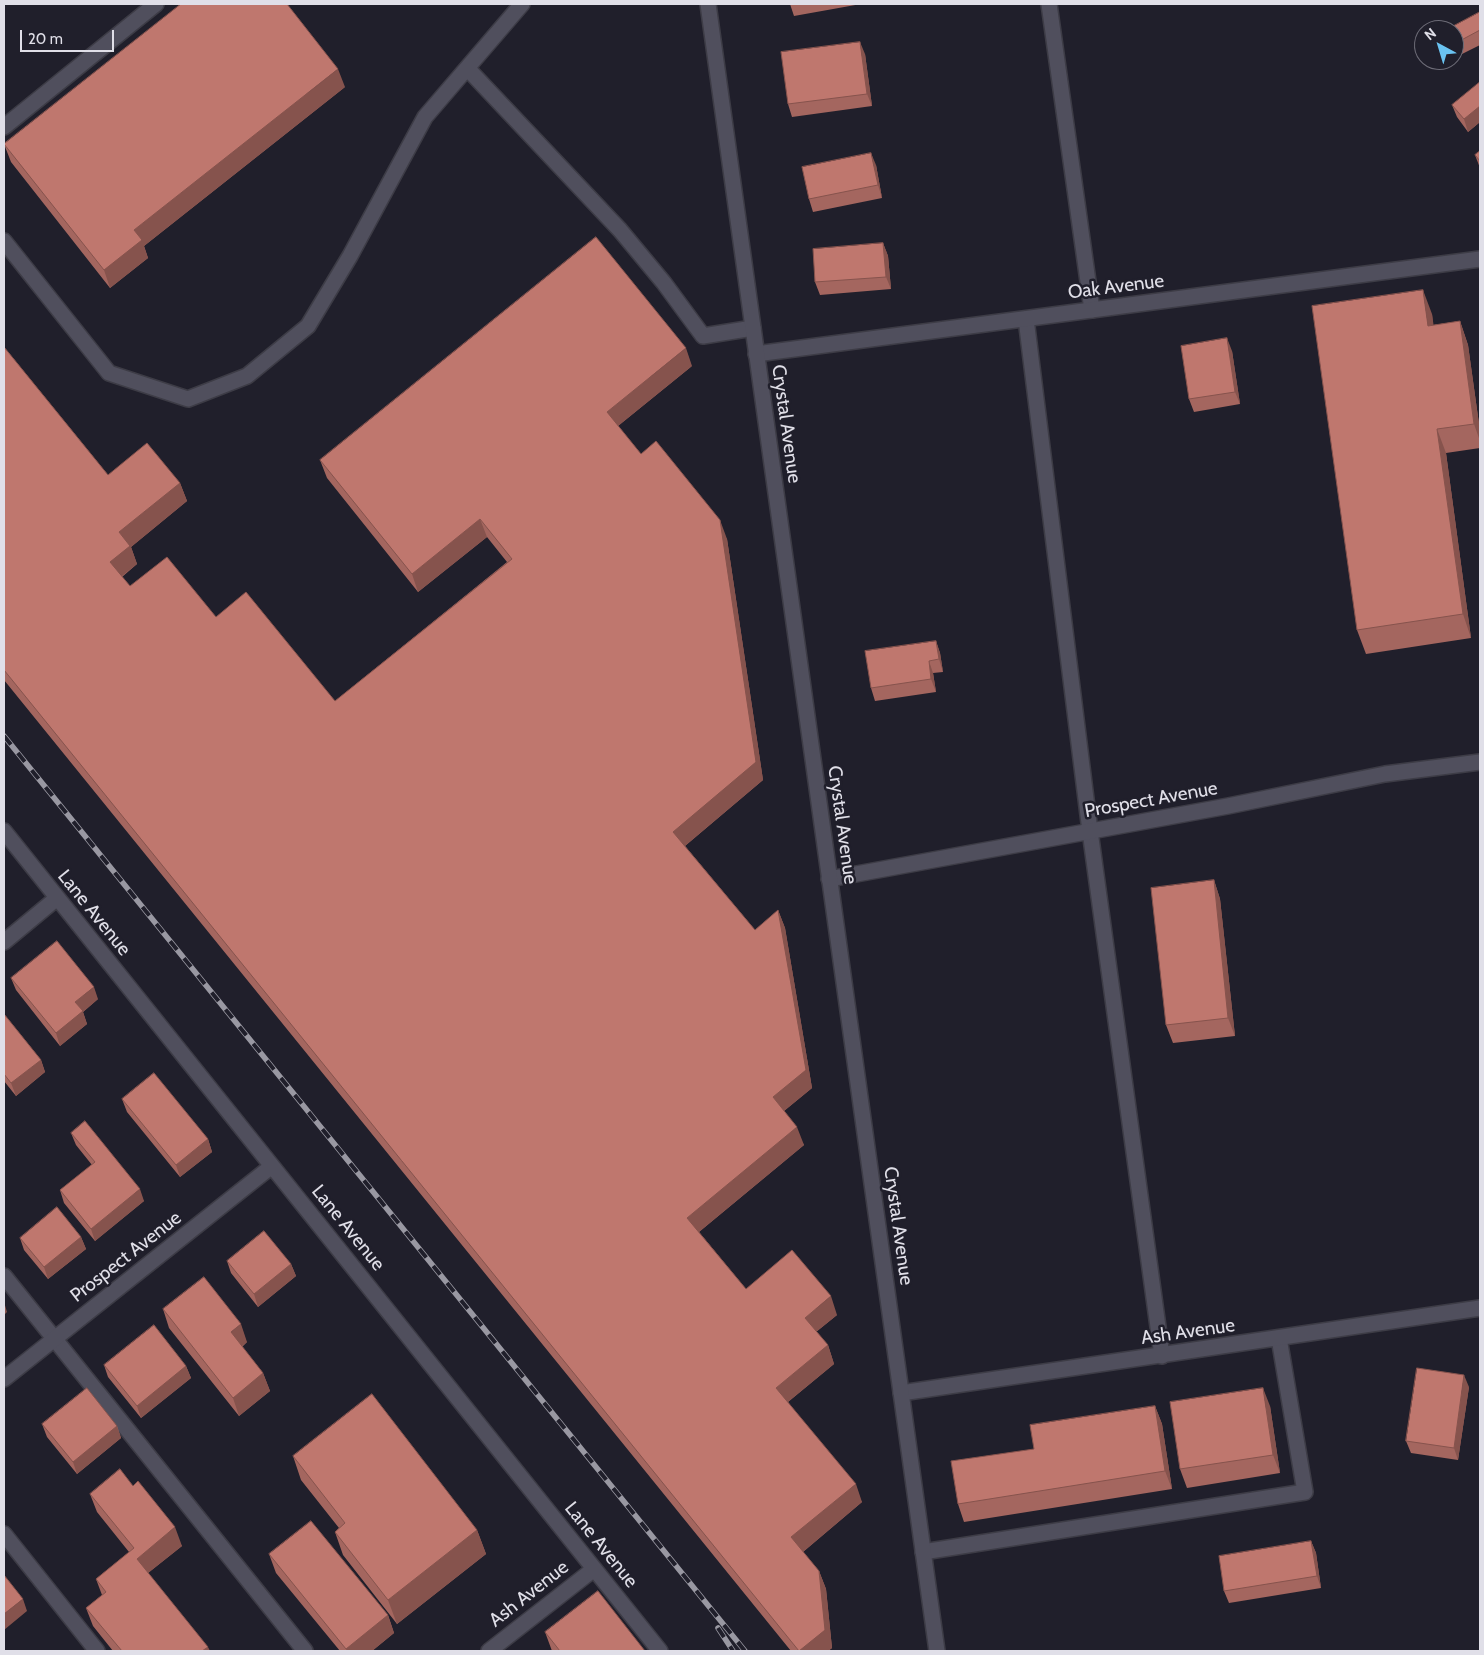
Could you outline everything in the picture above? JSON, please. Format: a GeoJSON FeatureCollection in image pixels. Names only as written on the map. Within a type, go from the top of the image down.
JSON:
{"type":"FeatureCollection","features":[{"type":"Feature","properties":{"kind":"street"},"geometry":{"type":"LineString","coordinates":[[4,127],[156,4]]}},
{"type":"Feature","properties":{"kind":"street"},"geometry":{"type":"LineString","coordinates":[[4,241],[109,373],[188,399],[247,376],[308,326],[350,256],[425,117],[522,4]]}},
{"type":"Feature","properties":{"kind":"street","name":"Crystal Avenue"},"geometry":{"type":"LineString","coordinates":[[708,4],[937,1651]]}},
{"type":"Feature","properties":{"kind":"street"},"geometry":{"type":"LineString","coordinates":[[1049,4],[1092,310]]}},
{"type":"Feature","properties":{"kind":"street"},"geometry":{"type":"LineString","coordinates":[[467,68],[620,230],[664,283],[703,336],[752,328]]}},
{"type":"Feature","properties":{"kind":"street","name":"Oak Avenue"},"geometry":{"type":"LineString","coordinates":[[756,354],[1480,259]]}},
{"type":"Feature","properties":{"kind":"street"},"geometry":{"type":"LineString","coordinates":[[1026,319],[1090,831],[1162,1356]]}},
{"type":"Feature","properties":{"kind":"street","name":"Prospect Avenue"},"geometry":{"type":"LineString","coordinates":[[829,879],[1386,774],[1480,762]]}},
{"type":"Feature","properties":{"kind":"street","name":"Lane Avenue"},"geometry":{"type":"LineString","coordinates":[[4,831],[660,1651]]}},
{"type":"Feature","properties":{"kind":"street"},"geometry":{"type":"LineString","coordinates":[[4,942],[57,898]]}},
{"type":"Feature","properties":{"kind":"street","name":"Prospect Avenue"},"geometry":{"type":"LineString","coordinates":[[4,1379],[272,1166]]}},
{"type":"Feature","properties":{"kind":"street"},"geometry":{"type":"LineString","coordinates":[[4,1276],[305,1651]]}},
{"type":"Feature","properties":{"kind":"street","name":"Ash Avenue"},"geometry":{"type":"LineString","coordinates":[[901,1393],[1480,1308]]}},
{"type":"Feature","properties":{"kind":"street"},"geometry":{"type":"LineString","coordinates":[[924,1552],[1305,1492],[1279,1338]]}},
{"type":"Feature","properties":{"kind":"street"},"geometry":{"type":"LineString","coordinates":[[4,1534],[98,1651]]}},
{"type":"Feature","properties":{"kind":"street","name":"Ash Avenue"},"geometry":{"type":"LineString","coordinates":[[489,1651],[594,1569]]}},
{"type":"Feature","properties":{"kind":"building"},"geometry":{"type":"Polygon","coordinates":[[[181,4],[287,4],[338,69],[134,230],[142,240],[104,270],[4,144],[181,4]]]}},
{"type":"Feature","properties":{"kind":"building"},"geometry":{"type":"Polygon","coordinates":[[[1480,12],[1480,30],[1464,39],[1464,20],[1480,12]]]}},
{"type":"Feature","properties":{"kind":"building"},"geometry":{"type":"Polygon","coordinates":[[[860,42],[867,94],[788,104],[781,52],[860,42]]]}},
{"type":"Feature","properties":{"kind":"building"},"geometry":{"type":"Polygon","coordinates":[[[1480,82],[1480,106],[1464,119],[1452,105],[1480,82]]]}},
{"type":"Feature","properties":{"kind":"building"},"geometry":{"type":"Polygon","coordinates":[[[1480,151],[1480,161],[1475,155],[1480,151]]]}},
{"type":"Feature","properties":{"kind":"building"},"geometry":{"type":"Polygon","coordinates":[[[871,153],[878,185],[809,199],[802,167],[871,153]]]}},
{"type":"Feature","properties":{"kind":"building"},"geometry":{"type":"Polygon","coordinates":[[[596,237],[686,348],[607,412],[641,454],[656,441],[720,520],[756,762],[673,832],[755,930],[778,910],[806,1070],[773,1097],[797,1127],[687,1218],[746,1289],[792,1250],[831,1296],[805,1318],[828,1345],[776,1388],[856,1484],[791,1537],[819,1571],[825,1630],[799,1651],[4,670],[4,347],[108,475],[147,443],[180,483],[119,532],[130,546],[110,562],[130,586],[167,557],[216,617],[246,592],[335,701],[512,559],[480,519],[412,574],[320,460],[596,237]]]}},
{"type":"Feature","properties":{"kind":"building"},"geometry":{"type":"Polygon","coordinates":[[[883,243],[886,277],[815,282],[813,249],[883,243]]]}},
{"type":"Feature","properties":{"kind":"building"},"geometry":{"type":"Polygon","coordinates":[[[1423,290],[1428,326],[1460,321],[1474,424],[1437,429],[1463,614],[1357,630],[1312,306],[1423,290]]]}},
{"type":"Feature","properties":{"kind":"building"},"geometry":{"type":"Polygon","coordinates":[[[1227,338],[1235,392],[1189,399],[1181,346],[1227,338]]]}},
{"type":"Feature","properties":{"kind":"building"},"geometry":{"type":"Polygon","coordinates":[[[936,641],[939,659],[929,661],[931,679],[871,688],[865,651],[936,641]]]}},
{"type":"Feature","properties":{"kind":"building"},"geometry":{"type":"Polygon","coordinates":[[[1214,880],[1228,1018],[1166,1025],[1151,888],[1214,880]]]}},
{"type":"Feature","properties":{"kind":"building"},"geometry":{"type":"Polygon","coordinates":[[[57,941],[94,987],[75,1002],[83,1011],[56,1033],[11,978],[57,941]]]}},
{"type":"Feature","properties":{"kind":"building"},"geometry":{"type":"Polygon","coordinates":[[[4,1014],[41,1060],[11,1083],[4,1074],[4,1014]]]}},
{"type":"Feature","properties":{"kind":"building"},"geometry":{"type":"Polygon","coordinates":[[[154,1073],[208,1139],[176,1165],[122,1099],[154,1073]]]}},
{"type":"Feature","properties":{"kind":"building"},"geometry":{"type":"Polygon","coordinates":[[[85,1121],[140,1189],[91,1229],[60,1190],[95,1162],[71,1133],[85,1121]]]}},
{"type":"Feature","properties":{"kind":"building"},"geometry":{"type":"Polygon","coordinates":[[[57,1207],[81,1237],[44,1267],[20,1238],[57,1207]]]}},
{"type":"Feature","properties":{"kind":"building"},"geometry":{"type":"Polygon","coordinates":[[[264,1231],[291,1264],[254,1294],[227,1261],[264,1231]]]}},
{"type":"Feature","properties":{"kind":"building"},"geometry":{"type":"Polygon","coordinates":[[[204,1277],[241,1324],[231,1332],[263,1373],[233,1398],[163,1309],[204,1277]]]}},
{"type":"Feature","properties":{"kind":"building"},"geometry":{"type":"Polygon","coordinates":[[[154,1325],[186,1366],[137,1406],[104,1365],[154,1325]]]}},
{"type":"Feature","properties":{"kind":"building"},"geometry":{"type":"Polygon","coordinates":[[[1417,1368],[1464,1375],[1454,1448],[1406,1441],[1417,1368]]]}},
{"type":"Feature","properties":{"kind":"building"},"geometry":{"type":"Polygon","coordinates":[[[87,1388],[117,1426],[73,1462],[42,1424],[87,1388]]]}},
{"type":"Feature","properties":{"kind":"building"},"geometry":{"type":"Polygon","coordinates":[[[1263,1388],[1273,1455],[1180,1469],[1170,1402],[1263,1388]]]}},
{"type":"Feature","properties":{"kind":"building"},"geometry":{"type":"Polygon","coordinates":[[[372,1394],[477,1530],[388,1600],[335,1532],[345,1523],[293,1456],[372,1394]]]}},
{"type":"Feature","properties":{"kind":"building"},"geometry":{"type":"Polygon","coordinates":[[[1155,1406],[1165,1471],[958,1504],[951,1461],[1034,1449],[1030,1425],[1155,1406]]]}},
{"type":"Feature","properties":{"kind":"building"},"geometry":{"type":"Polygon","coordinates":[[[120,1469],[133,1486],[138,1481],[175,1527],[137,1559],[208,1647],[202,1651],[122,1651],[86,1608],[106,1592],[96,1579],[134,1548],[90,1494],[120,1469]]]}},
{"type":"Feature","properties":{"kind":"building"},"geometry":{"type":"Polygon","coordinates":[[[311,1521],[388,1615],[346,1649],[269,1554],[311,1521]]]}},
{"type":"Feature","properties":{"kind":"building"},"geometry":{"type":"Polygon","coordinates":[[[1311,1541],[1317,1576],[1224,1591],[1219,1556],[1311,1541]]]}},
{"type":"Feature","properties":{"kind":"building"},"geometry":{"type":"Polygon","coordinates":[[[4,1575],[23,1599],[4,1614],[4,1575]]]}},
{"type":"Feature","properties":{"kind":"building"},"geometry":{"type":"Polygon","coordinates":[[[598,1591],[645,1651],[560,1651],[545,1632],[598,1591]]]}},
{"type":"Feature","properties":{"kind":"railway"},"geometry":{"type":"LineString","coordinates":[[4,736],[745,1651]]}},
{"type":"Feature","properties":{"kind":"railway"},"geometry":{"type":"LineString","coordinates":[[718,1628],[733,1651]]}}]}
